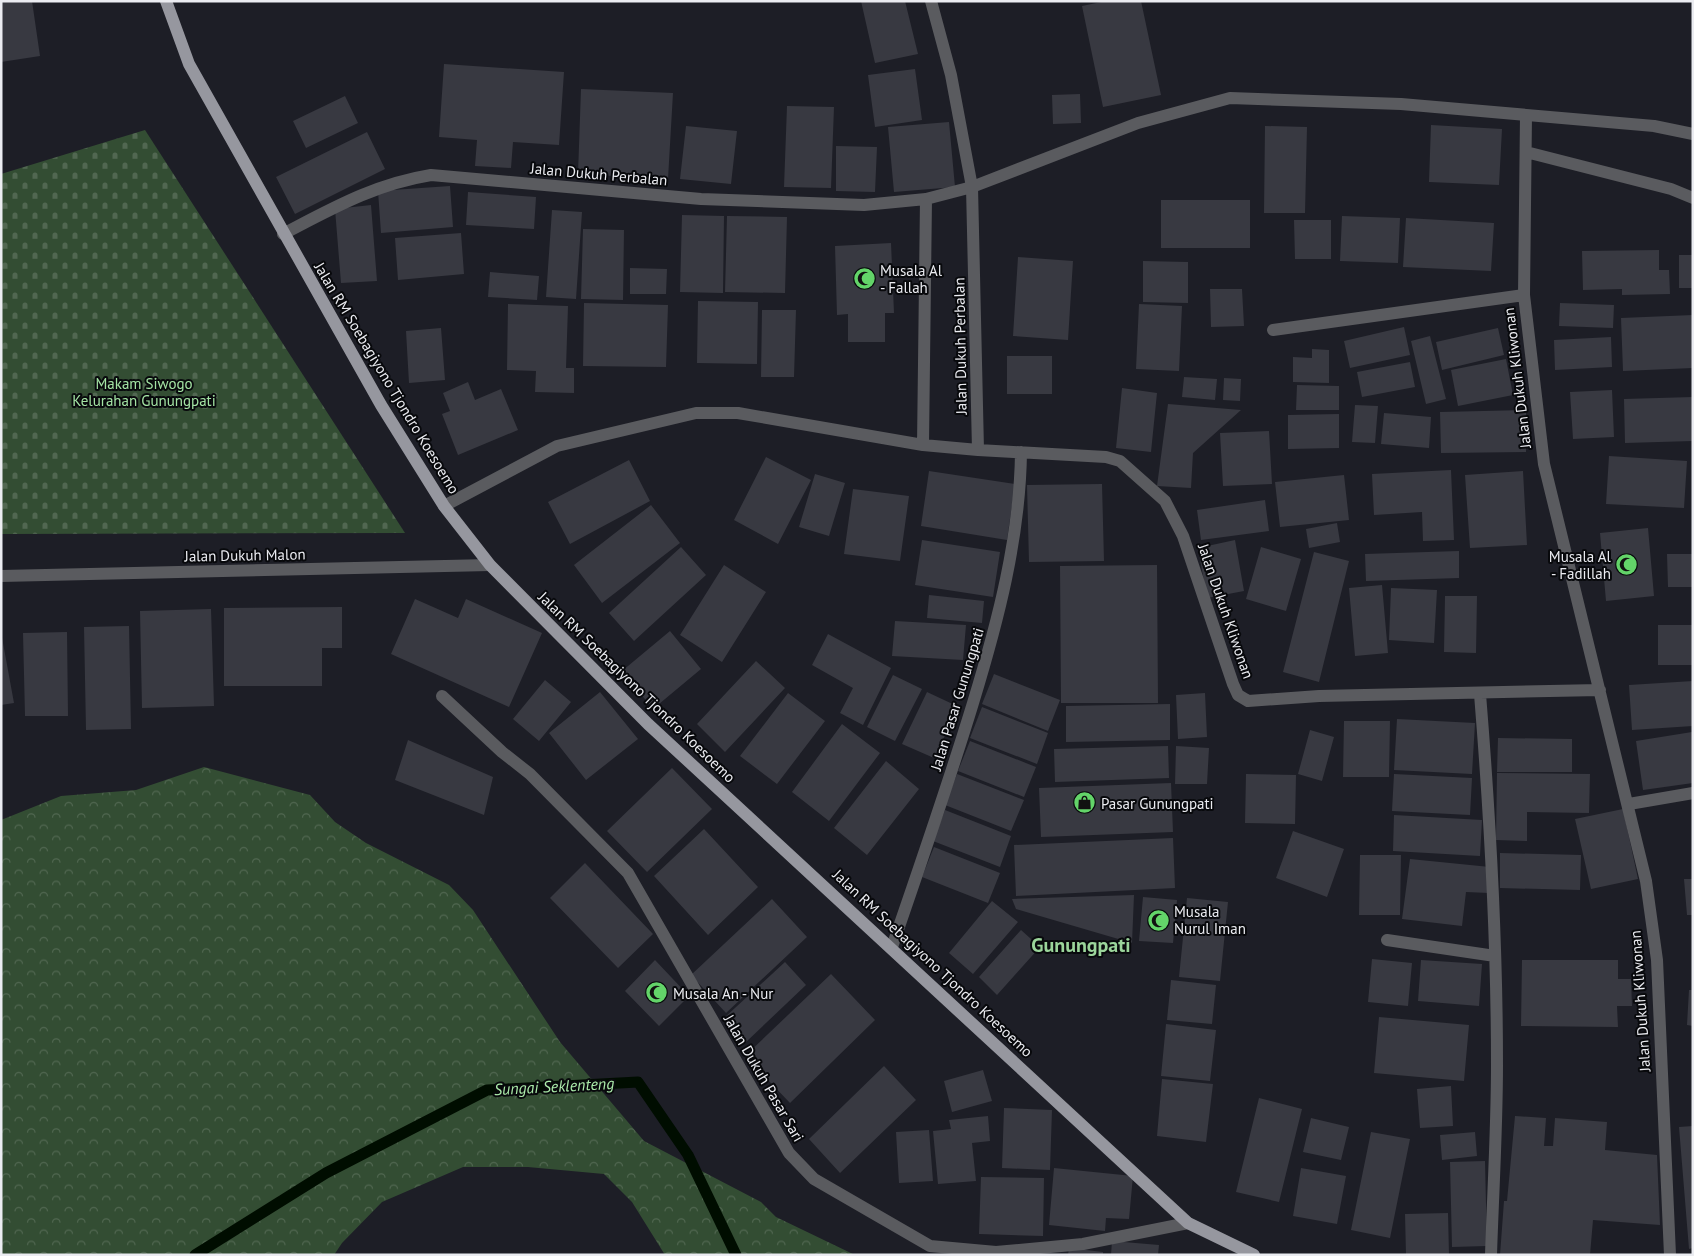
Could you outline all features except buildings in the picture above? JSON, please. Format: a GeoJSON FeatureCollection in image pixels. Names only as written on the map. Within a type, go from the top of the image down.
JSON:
{"type":"FeatureCollection","features":[{"type":"Feature","properties":{"kind":"main road","name":"Jalan RM Soebagiyono Tjondro Koesoemo"},"geometry":{"type":"LineString","coordinates":[[166,1],[189,64],[381,405],[444,506],[490,565],[648,724],[892,947],[1188,1223],[1254,1255]]}},
{"type":"Feature","properties":{"kind":"street","name":"Jalan Dukuh Perbalan"},"geometry":{"type":"LineString","coordinates":[[931,1],[951,75],[972,187],[978,450]]}},
{"type":"Feature","properties":{"kind":"street"},"geometry":{"type":"LineString","coordinates":[[972,187],[1138,123],[1230,98],[1401,104],[1654,126],[1693,134]]}},
{"type":"Feature","properties":{"kind":"street","name":"Jalan Dukuh Kliwonan"},"geometry":{"type":"LineString","coordinates":[[1526,115],[1524,296],[1544,464],[1629,804],[1646,880],[1657,960],[1670,1255]]}},
{"type":"Feature","properties":{"kind":"street"},"geometry":{"type":"LineString","coordinates":[[1526,152],[1671,189],[1693,198]]}},
{"type":"Feature","properties":{"kind":"street","name":"Jalan Dukuh Perbalan"},"geometry":{"type":"LineString","coordinates":[[283,234],[350,199],[400,180],[431,174],[701,199],[864,205],[926,200],[972,187]]}},
{"type":"Feature","properties":{"kind":"street"},"geometry":{"type":"LineString","coordinates":[[923,445],[926,200]]}},
{"type":"Feature","properties":{"kind":"street"},"geometry":{"type":"LineString","coordinates":[[1273,330],[1524,296]]}},
{"type":"Feature","properties":{"kind":"street"},"geometry":{"type":"LineString","coordinates":[[444,506],[557,446],[696,413],[738,413],[923,445],[978,450]]}},
{"type":"Feature","properties":{"kind":"street","name":"Jalan Dukuh Kliwonan"},"geometry":{"type":"LineString","coordinates":[[978,450],[1106,457],[1120,461],[1165,501],[1183,536],[1233,684],[1238,695],[1248,701],[1319,696],[1600,690]]}},
{"type":"Feature","properties":{"kind":"street","name":"Jalan Pasar Gunungpati"},"geometry":{"type":"LineString","coordinates":[[892,947],[945,796],[998,619],[1014,534],[1021,452]]}},
{"type":"Feature","properties":{"kind":"street","name":"Jalan Dukuh Malon"},"geometry":{"type":"LineString","coordinates":[[1,576],[490,565]]}},
{"type":"Feature","properties":{"kind":"street"},"geometry":{"type":"LineString","coordinates":[[1480,694],[1492,839],[1495,956],[1497,1066],[1491,1255]]}},
{"type":"Feature","properties":{"kind":"street","name":"Jalan Dukuh Pasar Sari"},"geometry":{"type":"LineString","coordinates":[[442,696],[502,752],[530,774],[628,873],[789,1153],[814,1179],[930,1246],[996,1252],[1083,1244],[1188,1223]]}},
{"type":"Feature","properties":{"kind":"street"},"geometry":{"type":"LineString","coordinates":[[1629,804],[1693,793]]}},
{"type":"Feature","properties":{"kind":"street"},"geometry":{"type":"LineString","coordinates":[[1387,940],[1495,956]]}},
{"type":"Feature","properties":{"kind":"green space","name":"Makam Siwogo Kelurahan Gunungpati"},"geometry":{"type":"Polygon","coordinates":[[[145,130],[405,533],[1,534],[1,174],[145,130]]]}},
{"type":"Feature","properties":{"kind":"green space"},"geometry":{"type":"Polygon","coordinates":[[[204,767],[310,795],[335,822],[366,843],[449,885],[473,910],[560,1042],[644,1141],[761,1202],[776,1217],[855,1255],[665,1255],[632,1202],[604,1174],[528,1167],[463,1167],[382,1202],[342,1243],[334,1255],[1,1255],[1,820],[61,796],[136,790],[204,767]]]}},
{"type":"Feature","properties":{"kind":"waterway","name":"Sungai Seklenteng"},"geometry":{"type":"LineString","coordinates":[[195,1255],[326,1173],[487,1090],[638,1082],[688,1155],[736,1255]]}},
{"type":"Feature","properties":{"kind":"place","name":"Musala Al - Fallah"},"geometry":{"type":"Point","coordinates":[864,279]}},
{"type":"Feature","properties":{"kind":"place","name":"Musala Al - Fadillah"},"geometry":{"type":"Point","coordinates":[1627,565]}},
{"type":"Feature","properties":{"kind":"place","name":"Pasar Gunungpati"},"geometry":{"type":"Point","coordinates":[1085,803]}},
{"type":"Feature","properties":{"kind":"place","name":"Musala Nurul Iman"},"geometry":{"type":"Point","coordinates":[1158,920]}},
{"type":"Feature","properties":{"kind":"place","name":"Musala An - Nur"},"geometry":{"type":"Point","coordinates":[657,993]}},
{"type":"Feature","properties":{"kind":"district","name":"Gunungpati"},"geometry":{"type":"Point","coordinates":[1081,945]}}]}
